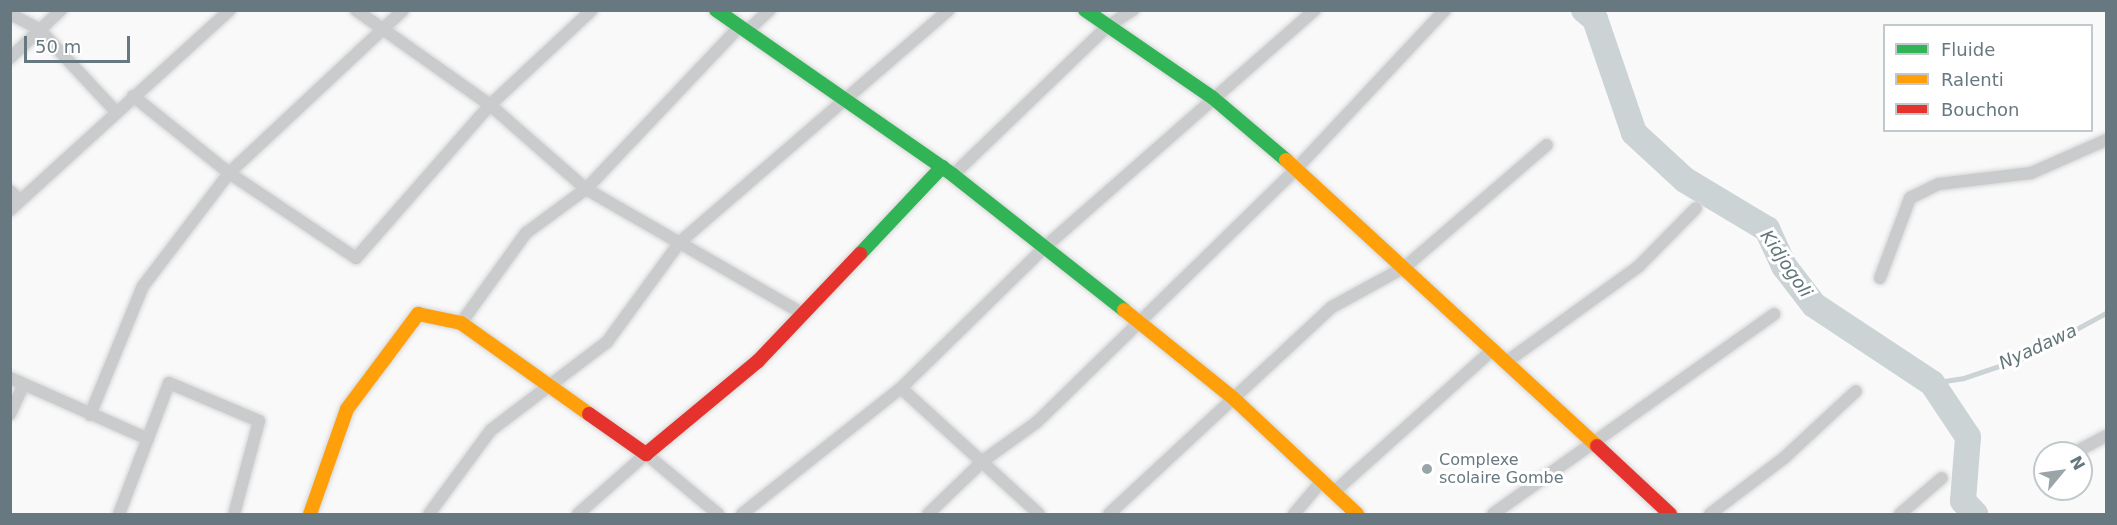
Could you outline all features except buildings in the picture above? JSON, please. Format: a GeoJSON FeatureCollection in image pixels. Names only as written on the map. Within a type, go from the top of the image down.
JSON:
{"type":"FeatureCollection","features":[{"type":"Feature","properties":{"kind":"street"},"geometry":{"type":"LineString","coordinates":[[10,58],[61,10]]}},
{"type":"Feature","properties":{"kind":"street"},"geometry":{"type":"LineString","coordinates":[[10,210],[15,196],[116,112],[230,10]]}},
{"type":"Feature","properties":{"kind":"street"},"geometry":{"type":"LineString","coordinates":[[356,10],[385,27],[490,105],[586,189],[800,312]]}},
{"type":"Feature","properties":{"kind":"street"},"geometry":{"type":"LineString","coordinates":[[90,415],[143,286],[229,173],[403,10]]}},
{"type":"Feature","properties":{"kind":"street"},"geometry":{"type":"LineString","coordinates":[[134,96],[229,173],[356,258],[490,105],[592,10]]}},
{"type":"Feature","properties":{"kind":"street"},"geometry":{"type":"LineString","coordinates":[[716,10],[948,171],[1046,246],[1233,398],[1357,514]]}},
{"type":"Feature","properties":{"kind":"street"},"geometry":{"type":"LineString","coordinates":[[461,323],[526,233],[586,189],[742,30],[770,10]]}},
{"type":"Feature","properties":{"kind":"street"},"geometry":{"type":"LineString","coordinates":[[429,514],[491,430],[547,385],[607,342],[680,242],[842,99],[903,55],[949,10]]}},
{"type":"Feature","properties":{"kind":"street"},"geometry":{"type":"LineString","coordinates":[[1085,10],[1213,98],[1296,169],[1405,267],[1594,446],[1670,514]]}},
{"type":"Feature","properties":{"kind":"street"},"geometry":{"type":"LineString","coordinates":[[578,514],[646,453],[758,361],[800,312],[948,171],[1108,26],[1133,10]]}},
{"type":"Feature","properties":{"kind":"street"},"geometry":{"type":"LineString","coordinates":[[742,514],[901,388],[1046,246],[1316,10]]}},
{"type":"Feature","properties":{"kind":"street"},"geometry":{"type":"LineString","coordinates":[[928,514],[984,460],[1037,422],[1138,319],[1296,169],[1444,10]]}},
{"type":"Feature","properties":{"kind":"street"},"geometry":{"type":"LineString","coordinates":[[10,14],[39,29],[116,112]]}},
{"type":"Feature","properties":{"kind":"street"},"geometry":{"type":"LineString","coordinates":[[1880,278],[1910,198],[1939,183],[2031,173],[2106,140]]}},
{"type":"Feature","properties":{"kind":"street"},"geometry":{"type":"LineString","coordinates":[[1109,514],[1332,307],[1405,267],[1547,145]]}},
{"type":"Feature","properties":{"kind":"street"},"geometry":{"type":"LineString","coordinates":[[1506,362],[1639,266],[1696,208]]}},
{"type":"Feature","properties":{"kind":"street"},"geometry":{"type":"LineString","coordinates":[[310,514],[347,409],[418,314],[461,323],[646,453],[718,514]]}},
{"type":"Feature","properties":{"kind":"street"},"geometry":{"type":"LineString","coordinates":[[1493,514],[1594,446],[1774,314]]}},
{"type":"Feature","properties":{"kind":"street"},"geometry":{"type":"LineString","coordinates":[[1334,492],[1492,350]]}},
{"type":"Feature","properties":{"kind":"street"},"geometry":{"type":"LineString","coordinates":[[10,378],[23,386],[148,439]]}},
{"type":"Feature","properties":{"kind":"street"},"geometry":{"type":"LineString","coordinates":[[119,514],[169,383],[259,421],[234,514]]}},
{"type":"Feature","properties":{"kind":"street"},"geometry":{"type":"LineString","coordinates":[[10,414],[23,386]]}},
{"type":"Feature","properties":{"kind":"street"},"geometry":{"type":"LineString","coordinates":[[901,388],[984,460],[1039,514]]}},
{"type":"Feature","properties":{"kind":"street"},"geometry":{"type":"LineString","coordinates":[[1710,514],[1784,458],[1856,391]]}},
{"type":"Feature","properties":{"kind":"street"},"geometry":{"type":"LineString","coordinates":[[1900,514],[1942,478]]}},
{"type":"Feature","properties":{"kind":"street"},"geometry":{"type":"LineString","coordinates":[[1294,514],[1322,481]]}},
{"type":"Feature","properties":{"kind":"waterway","name":"Kidjogoli"},"geometry":{"type":"LineString","coordinates":[[1584,10],[1595,19],[1634,133],[1685,180],[1767,229],[1784,266],[1814,305],[1932,383],[1968,437],[1963,501],[1975,514]]}},
{"type":"Feature","properties":{"kind":"waterway","name":"Nyadawa"},"geometry":{"type":"LineString","coordinates":[[1932,383],[1964,378],[2023,358],[2106,313]]}},
{"type":"Feature","properties":{"kind":"traffic: fast"},"geometry":{"type":"LineString","coordinates":[[716,10],[953,175],[1124,310]]}},
{"type":"Feature","properties":{"kind":"traffic: fast"},"geometry":{"type":"LineString","coordinates":[[1085,10],[1213,98],[1286,160]]}},
{"type":"Feature","properties":{"kind":"traffic: fast"},"geometry":{"type":"LineString","coordinates":[[860,254],[942,167]]}},
{"type":"Feature","properties":{"kind":"traffic: slow"},"geometry":{"type":"LineString","coordinates":[[1286,160],[1597,446]]}},
{"type":"Feature","properties":{"kind":"traffic: slow"},"geometry":{"type":"LineString","coordinates":[[1124,310],[1233,398],[1357,514]]}},
{"type":"Feature","properties":{"kind":"traffic: slow"},"geometry":{"type":"LineString","coordinates":[[310,514],[347,409],[418,314],[461,323],[589,414]]}},
{"type":"Feature","properties":{"kind":"traffic: jam"},"geometry":{"type":"LineString","coordinates":[[589,414],[646,454],[758,361],[860,254]]}},
{"type":"Feature","properties":{"kind":"traffic: jam"},"geometry":{"type":"LineString","coordinates":[[1597,446],[1670,514]]}},
{"type":"Feature","properties":{"kind":"place","name":"Complexe scolaire Gombe"},"geometry":{"type":"Point","coordinates":[1427,469]}}]}
